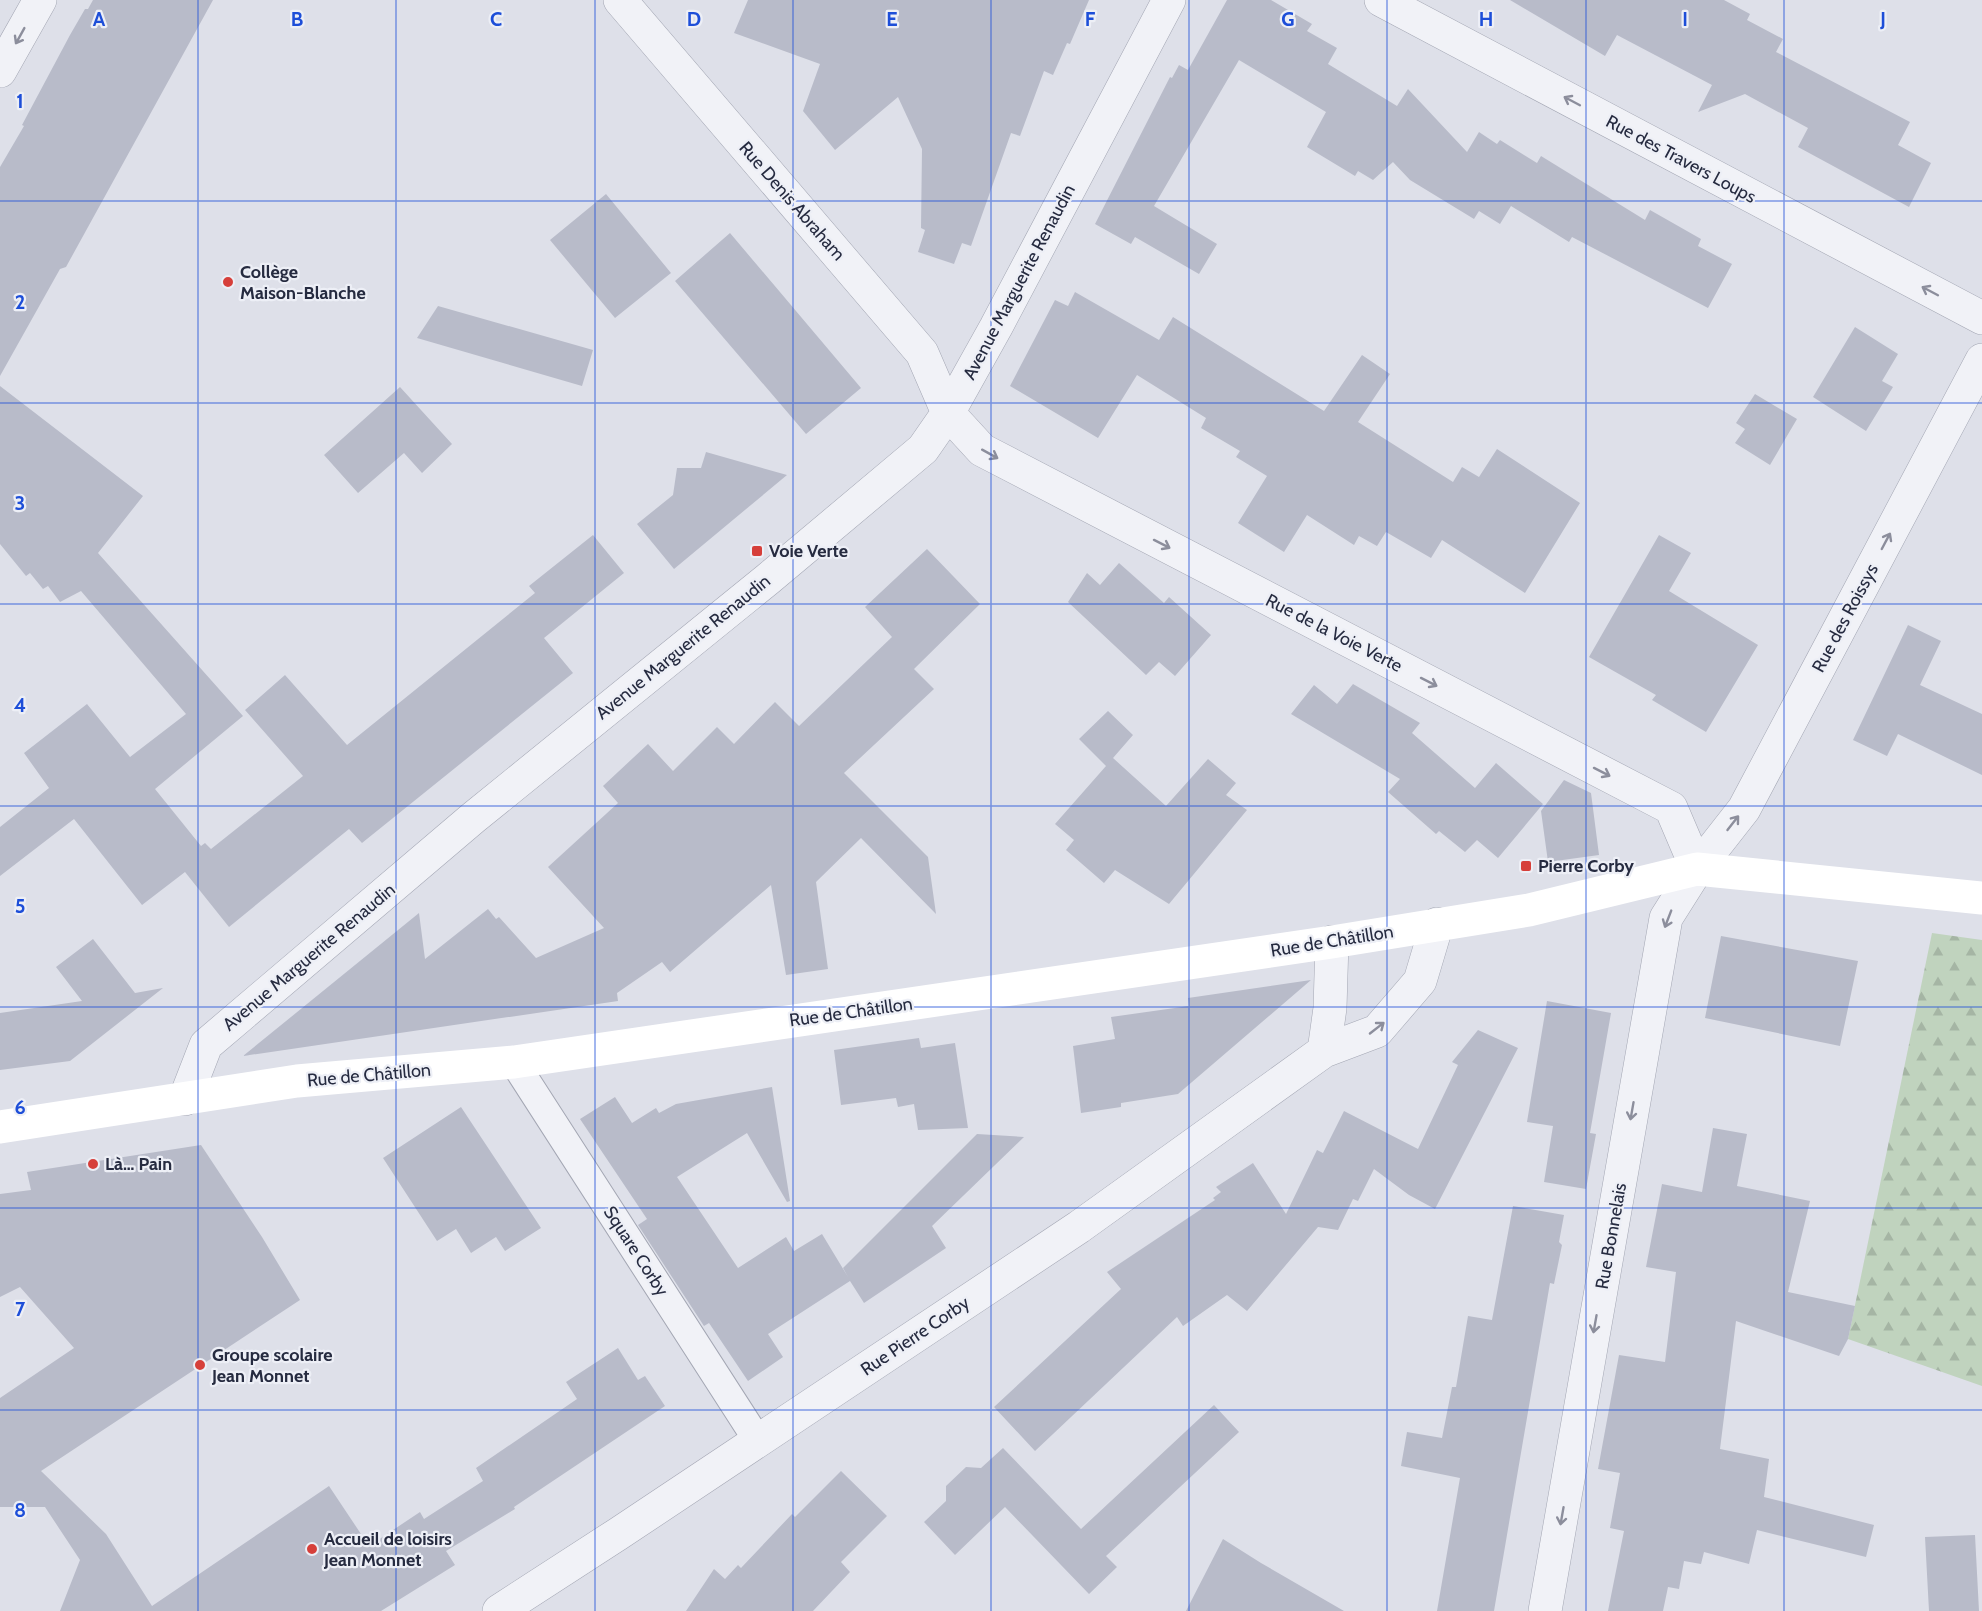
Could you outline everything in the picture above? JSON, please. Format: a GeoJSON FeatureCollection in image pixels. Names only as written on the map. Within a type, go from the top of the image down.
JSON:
{"type":"FeatureCollection","features":[{"type":"Feature","properties":{"kind":"main road","name":"Rue de Châtillon"},"geometry":{"type":"LineString","coordinates":[[0,1127],[297,1081],[514,1062],[1332,942],[1529,910],[1697,869],[1982,898]]}},
{"type":"Feature","properties":{"kind":"street"},"geometry":{"type":"LineString","coordinates":[[0,71],[40,0]]}},
{"type":"Feature","properties":{"kind":"street","name":"Rue Denis Abraham"},"geometry":{"type":"LineString","coordinates":[[620,0],[922,353],[948,413]]}},
{"type":"Feature","properties":{"kind":"street","name":"Avenue Marguerite Renaudin"},"geometry":{"type":"LineString","coordinates":[[185,1099],[206,1045],[473,818],[768,579],[923,449],[948,413],[996,327],[1169,0]]}},
{"type":"Feature","properties":{"kind":"street","name":"Rue des Travers Loups"},"geometry":{"type":"LineString","coordinates":[[1381,0],[1982,318]]}},
{"type":"Feature","properties":{"kind":"street","name":"Rue des Roissys"},"geometry":{"type":"LineString","coordinates":[[1697,869],[1744,809],[1982,360]]}},
{"type":"Feature","properties":{"kind":"street","name":"Rue de la Voie Verte"},"geometry":{"type":"LineString","coordinates":[[948,413],[982,450],[1671,808],[1697,869]]}},
{"type":"Feature","properties":{"kind":"street","name":"Rue Bonnelais"},"geometry":{"type":"LineString","coordinates":[[1545,1611],[1666,918],[1697,869]]}},
{"type":"Feature","properties":{"kind":"street","name":"Rue Pierre Corby"},"geometry":{"type":"LineString","coordinates":[[499,1611],[1079,1227],[1324,1051],[1377,1031],[1420,981],[1437,924]]}},
{"type":"Feature","properties":{"kind":"street"},"geometry":{"type":"LineString","coordinates":[[1324,1051],[1330,1008],[1332,942]]}},
{"type":"Feature","properties":{"kind":"street","name":"Square Corby"},"geometry":{"type":"LineString","coordinates":[[514,1062],[758,1440]]}},
{"type":"Feature","properties":{"kind":"green space"},"geometry":{"type":"Polygon","coordinates":[[[1932,933],[1982,940],[1982,1386],[1848,1339],[1932,933]]]}},
{"type":"Feature","properties":{"kind":"building"},"geometry":{"type":"Polygon","coordinates":[[[93,0],[213,0],[66,267],[60,269],[0,376],[0,167],[24,126],[22,125],[70,35],[93,0]]]}},
{"type":"Feature","properties":{"kind":"building"},"geometry":{"type":"Polygon","coordinates":[[[748,0],[1089,0],[1070,44],[1067,43],[1053,75],[1044,71],[1020,136],[1011,133],[971,246],[962,243],[954,264],[918,252],[925,230],[921,228],[922,149],[898,97],[835,150],[803,111],[820,64],[734,33],[748,0]]]}},
{"type":"Feature","properties":{"kind":"building"},"geometry":{"type":"Polygon","coordinates":[[[1227,0],[1271,0],[1312,24],[1307,31],[1337,48],[1328,64],[1397,106],[1408,89],[1467,152],[1479,132],[1497,144],[1500,140],[1537,163],[1541,156],[1645,220],[1650,210],[1701,239],[1698,246],[1732,264],[1708,308],[1572,237],[1569,242],[1511,206],[1500,224],[1479,211],[1474,219],[1410,180],[1393,162],[1373,180],[1358,171],[1355,176],[1307,147],[1326,112],[1239,60],[1154,206],[1217,244],[1199,274],[1135,237],[1131,244],[1095,224],[1170,77],[1172,78],[1179,65],[1188,70],[1227,0]]]}},
{"type":"Feature","properties":{"kind":"building"},"geometry":{"type":"Polygon","coordinates":[[[1510,0],[1724,0],[1750,14],[1747,20],[1783,39],[1776,52],[1910,122],[1898,145],[1931,163],[1909,207],[1798,147],[1808,128],[1745,94],[1698,112],[1712,85],[1617,35],[1605,56],[1510,0]]]}},
{"type":"Feature","properties":{"kind":"building"},"geometry":{"type":"Polygon","coordinates":[[[606,194],[671,273],[615,318],[550,240],[606,194]]]}},
{"type":"Feature","properties":{"kind":"building"},"geometry":{"type":"Polygon","coordinates":[[[730,233],[861,388],[806,434],[675,281],[730,233]]]}},
{"type":"Feature","properties":{"kind":"building"},"geometry":{"type":"Polygon","coordinates":[[[1075,292],[1159,340],[1173,317],[1324,411],[1362,355],[1390,374],[1358,422],[1453,482],[1462,467],[1479,477],[1497,449],[1580,503],[1525,593],[1442,540],[1431,558],[1386,532],[1377,546],[1359,536],[1354,545],[1307,515],[1284,552],[1238,523],[1267,476],[1236,457],[1240,451],[1201,428],[1206,418],[1137,375],[1098,438],[1010,386],[1055,300],[1068,306],[1075,292]]]}},
{"type":"Feature","properties":{"kind":"building"},"geometry":{"type":"Polygon","coordinates":[[[438,306],[593,350],[582,386],[417,338],[438,306]]]}},
{"type":"Feature","properties":{"kind":"building"},"geometry":{"type":"Polygon","coordinates":[[[1855,327],[1898,354],[1882,381],[1893,387],[1866,431],[1813,397],[1855,327]]]}},
{"type":"Feature","properties":{"kind":"building"},"geometry":{"type":"Polygon","coordinates":[[[0,386],[143,496],[98,553],[243,716],[155,789],[201,846],[205,843],[211,849],[303,776],[245,710],[285,675],[347,745],[535,593],[529,586],[593,535],[624,573],[544,638],[573,673],[362,843],[349,829],[229,927],[185,872],[142,905],[74,819],[0,876],[0,827],[49,788],[24,753],[87,704],[130,757],[186,714],[81,591],[60,602],[48,586],[43,589],[30,573],[26,576],[0,544],[0,386]]]}},
{"type":"Feature","properties":{"kind":"building"},"geometry":{"type":"Polygon","coordinates":[[[400,387],[452,444],[422,473],[404,453],[358,493],[324,455],[400,387]]]}},
{"type":"Feature","properties":{"kind":"building"},"geometry":{"type":"Polygon","coordinates":[[[1755,394],[1797,419],[1770,465],[1735,443],[1745,429],[1736,423],[1755,394]]]}},
{"type":"Feature","properties":{"kind":"building"},"geometry":{"type":"Polygon","coordinates":[[[706,452],[787,475],[674,569],[637,524],[673,495],[677,468],[701,468],[706,452]]]}},
{"type":"Feature","properties":{"kind":"building"},"geometry":{"type":"Polygon","coordinates":[[[1659,535],[1691,553],[1669,591],[1758,645],[1706,732],[1652,700],[1656,695],[1589,657],[1659,535]]]}},
{"type":"Feature","properties":{"kind":"building"},"geometry":{"type":"Polygon","coordinates":[[[927,549],[980,604],[914,669],[934,689],[844,773],[928,857],[936,914],[861,838],[816,882],[828,969],[786,975],[771,885],[670,972],[662,962],[617,993],[618,1001],[243,1056],[419,913],[425,959],[488,909],[496,919],[499,917],[536,958],[604,928],[548,867],[618,803],[603,786],[648,744],[673,771],[717,727],[734,744],[775,702],[799,726],[892,637],[865,607],[927,549]]]}},
{"type":"Feature","properties":{"kind":"building"},"geometry":{"type":"Polygon","coordinates":[[[1119,563],[1164,603],[1169,597],[1211,635],[1175,676],[1159,662],[1146,675],[1068,602],[1087,573],[1100,585],[1119,563]]]}},
{"type":"Feature","properties":{"kind":"building"},"geometry":{"type":"Polygon","coordinates":[[[1908,625],[1941,641],[1920,685],[1982,714],[1982,775],[1898,734],[1887,756],[1853,740],[1908,625]]]}},
{"type":"Feature","properties":{"kind":"building"},"geometry":{"type":"Polygon","coordinates":[[[1353,684],[1420,723],[1412,733],[1475,788],[1496,763],[1543,804],[1498,858],[1477,840],[1465,852],[1439,831],[1436,834],[1388,792],[1400,779],[1291,714],[1314,685],[1337,704],[1353,684]]]}},
{"type":"Feature","properties":{"kind":"building"},"geometry":{"type":"Polygon","coordinates":[[[1108,711],[1133,735],[1113,758],[1166,806],[1208,759],[1236,783],[1226,795],[1247,810],[1169,904],[1115,870],[1104,883],[1066,850],[1074,840],[1055,824],[1106,766],[1079,739],[1108,711]]]}},
{"type":"Feature","properties":{"kind":"building"},"geometry":{"type":"Polygon","coordinates":[[[1564,780],[1591,793],[1599,855],[1548,862],[1541,811],[1564,780]]]}},
{"type":"Feature","properties":{"kind":"building"},"geometry":{"type":"Polygon","coordinates":[[[1721,936],[1858,961],[1840,1046],[1705,1018],[1721,936]]]}},
{"type":"Feature","properties":{"kind":"building"},"geometry":{"type":"Polygon","coordinates":[[[93,939],[135,993],[163,988],[70,1061],[0,1070],[0,1013],[82,1001],[56,967],[93,939]]]}},
{"type":"Feature","properties":{"kind":"building"},"geometry":{"type":"Polygon","coordinates":[[[1311,980],[1178,1094],[1121,1103],[1121,1107],[1081,1113],[1073,1046],[1115,1039],[1111,1017],[1189,1006],[1188,998],[1311,980]]]}},
{"type":"Feature","properties":{"kind":"building"},"geometry":{"type":"Polygon","coordinates":[[[1547,1001],[1611,1013],[1590,1133],[1596,1134],[1586,1189],[1544,1182],[1553,1126],[1527,1122],[1547,1001]]]}},
{"type":"Feature","properties":{"kind":"building"},"geometry":{"type":"Polygon","coordinates":[[[1478,1030],[1518,1048],[1435,1209],[1409,1195],[1374,1169],[1358,1201],[1353,1199],[1338,1230],[1318,1227],[1247,1311],[1227,1295],[1183,1326],[1177,1317],[1035,1451],[994,1407],[1121,1289],[1107,1272],[1215,1200],[1213,1198],[1221,1192],[1216,1187],[1253,1163],[1286,1214],[1317,1150],[1323,1153],[1344,1111],[1418,1149],[1458,1065],[1452,1062],[1478,1030]]]}},
{"type":"Feature","properties":{"kind":"building"},"geometry":{"type":"Polygon","coordinates":[[[919,1038],[921,1048],[955,1043],[968,1128],[918,1130],[914,1104],[898,1107],[896,1098],[841,1105],[834,1050],[919,1038]]]}},
{"type":"Feature","properties":{"kind":"building"},"geometry":{"type":"Polygon","coordinates":[[[772,1087],[790,1201],[787,1202],[747,1133],[677,1177],[738,1268],[786,1237],[794,1251],[822,1234],[848,1277],[843,1268],[977,1134],[1024,1137],[932,1226],[946,1248],[864,1303],[850,1281],[768,1334],[783,1357],[748,1381],[709,1323],[704,1326],[638,1225],[647,1219],[580,1119],[615,1097],[632,1123],[656,1108],[659,1113],[676,1104],[772,1087]]]}},
{"type":"Feature","properties":{"kind":"building"},"geometry":{"type":"Polygon","coordinates":[[[461,1107],[541,1228],[505,1251],[496,1237],[471,1253],[456,1229],[437,1241],[383,1158],[461,1107]]]}},
{"type":"Feature","properties":{"kind":"building"},"geometry":{"type":"Polygon","coordinates":[[[1713,1128],[1747,1134],[1737,1186],[1810,1201],[1788,1292],[1855,1306],[1848,1339],[1839,1356],[1736,1321],[1720,1449],[1769,1459],[1764,1497],[1874,1525],[1866,1557],[1757,1530],[1749,1564],[1704,1552],[1701,1564],[1684,1561],[1679,1589],[1668,1587],[1663,1611],[1608,1611],[1624,1531],[1610,1528],[1620,1473],[1598,1469],[1619,1355],[1665,1362],[1676,1272],[1646,1267],[1662,1184],[1702,1192],[1713,1128]]]}},
{"type":"Feature","properties":{"kind":"building"},"geometry":{"type":"Polygon","coordinates":[[[201,1145],[262,1237],[300,1300],[41,1471],[106,1534],[152,1606],[329,1486],[369,1546],[420,1512],[424,1519],[483,1481],[476,1468],[577,1399],[566,1382],[618,1348],[638,1380],[645,1376],[665,1406],[514,1507],[515,1509],[446,1551],[455,1565],[381,1611],[60,1611],[80,1560],[45,1507],[0,1507],[0,1398],[74,1348],[20,1287],[0,1297],[0,1194],[31,1190],[27,1172],[201,1145]]]}},
{"type":"Feature","properties":{"kind":"building"},"geometry":{"type":"Polygon","coordinates":[[[1513,1206],[1564,1215],[1559,1242],[1562,1245],[1554,1284],[1550,1283],[1494,1611],[1437,1611],[1460,1478],[1401,1466],[1407,1432],[1442,1438],[1452,1387],[1456,1387],[1468,1316],[1492,1320],[1513,1206]]]}},
{"type":"Feature","properties":{"kind":"building"},"geometry":{"type":"Polygon","coordinates":[[[1214,1405],[1239,1432],[1106,1556],[1117,1567],[1089,1594],[1005,1507],[955,1555],[924,1522],[946,1501],[946,1486],[966,1467],[981,1468],[1003,1448],[1081,1529],[1214,1405]]]}},
{"type":"Feature","properties":{"kind":"building"},"geometry":{"type":"Polygon","coordinates":[[[841,1471],[887,1516],[841,1562],[850,1572],[813,1611],[686,1611],[714,1569],[725,1579],[738,1565],[741,1568],[792,1514],[795,1517],[841,1471]]]}},
{"type":"Feature","properties":{"kind":"building"},"geometry":{"type":"Polygon","coordinates":[[[1975,1535],[1979,1611],[1929,1611],[1925,1537],[1975,1535]]]}},
{"type":"Feature","properties":{"kind":"building"},"geometry":{"type":"Polygon","coordinates":[[[1223,1539],[1261,1563],[1344,1611],[1186,1611],[1223,1539]]]}},
{"type":"Feature","properties":{"kind":"place","name":"Collège Maison-Blanche"},"geometry":{"type":"Point","coordinates":[228,282]}},
{"type":"Feature","properties":{"kind":"place","name":"Voie Verte"},"geometry":{"type":"Point","coordinates":[757,551]}},
{"type":"Feature","properties":{"kind":"place","name":"Pierre Corby"},"geometry":{"type":"Point","coordinates":[1526,866]}},
{"type":"Feature","properties":{"kind":"place","name":"Là… Pain"},"geometry":{"type":"Point","coordinates":[93,1164]}},
{"type":"Feature","properties":{"kind":"place","name":"Groupe scolaire Jean Monnet"},"geometry":{"type":"Point","coordinates":[200,1365]}},
{"type":"Feature","properties":{"kind":"place","name":"Accueil de loisirs Jean Monnet"},"geometry":{"type":"Point","coordinates":[312,1549]}}]}
